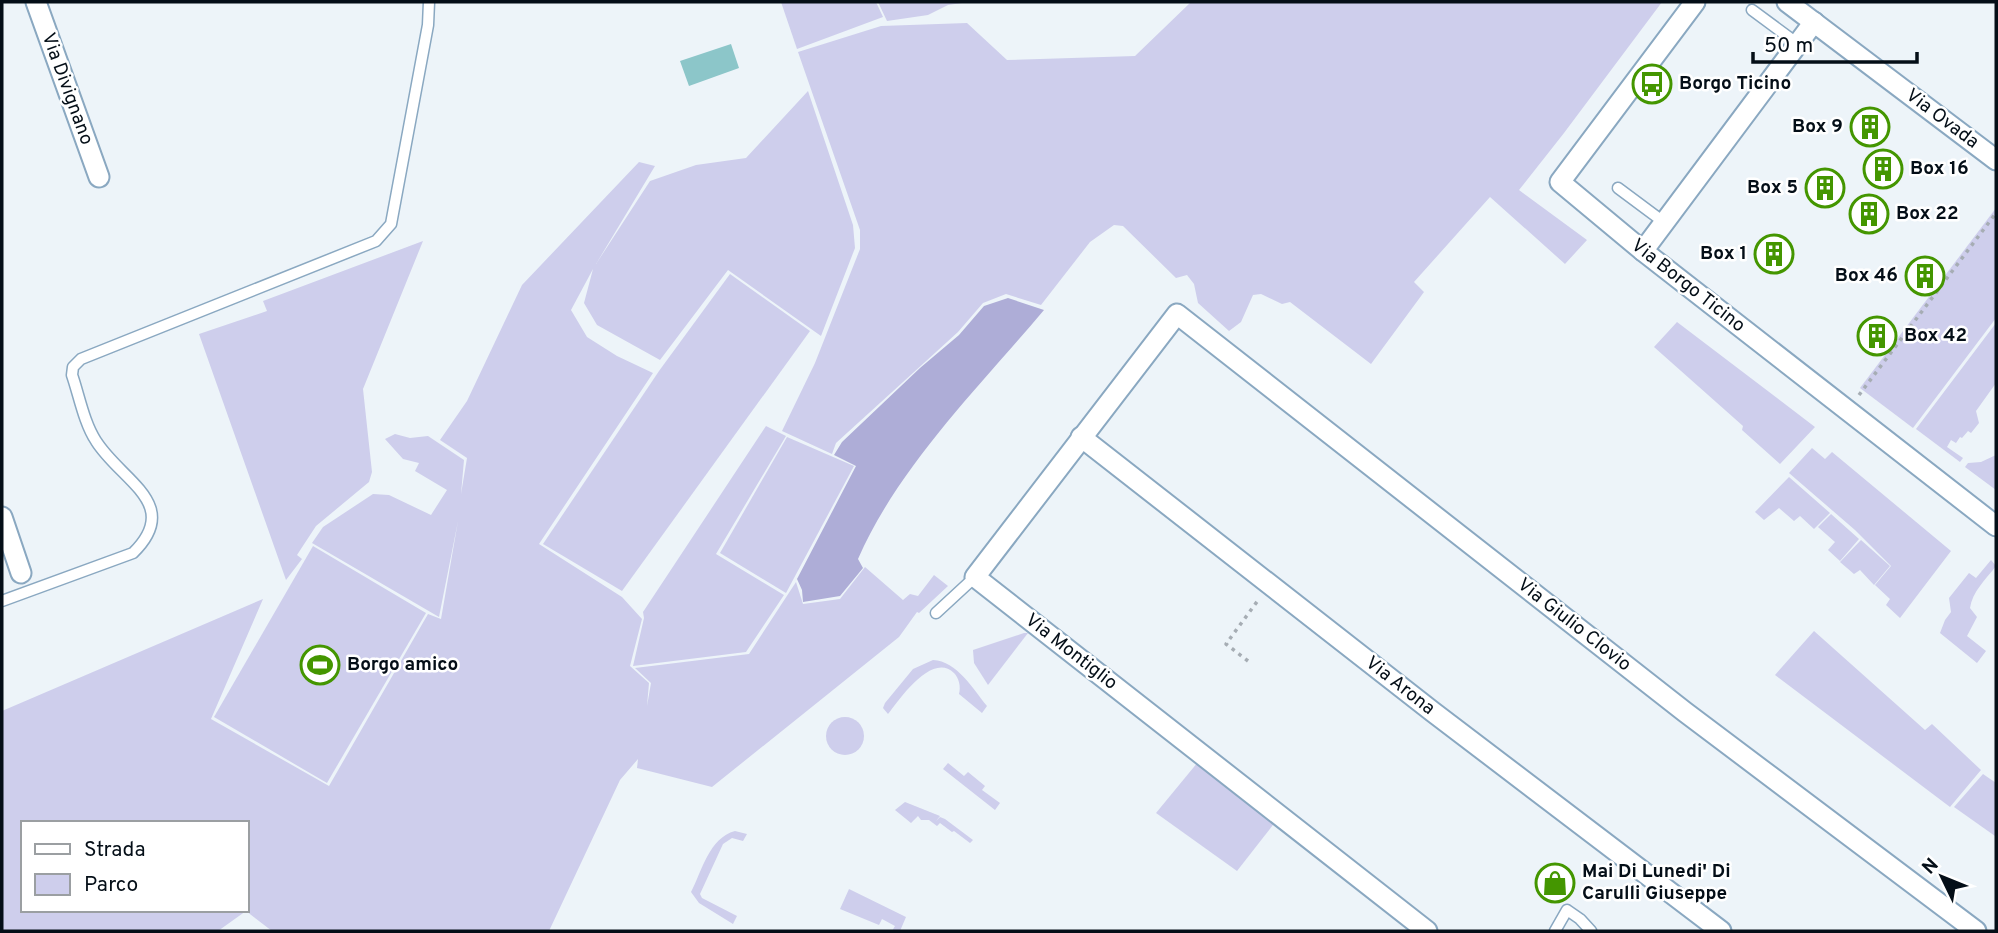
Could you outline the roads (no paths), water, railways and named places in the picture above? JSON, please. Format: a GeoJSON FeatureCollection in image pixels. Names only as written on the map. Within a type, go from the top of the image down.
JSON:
{"type":"FeatureCollection","features":[{"type":"Feature","properties":{"kind":"street","name":"Via Divignano"},"geometry":{"type":"LineString","coordinates":[[36,2],[99,177]]}},
{"type":"Feature","properties":{"kind":"street","name":"Via Borgo Ticino"},"geometry":{"type":"LineString","coordinates":[[1695,2],[1560,182],[1643,251],[1996,526]]}},
{"type":"Feature","properties":{"kind":"street","name":"Via Ovada"},"geometry":{"type":"LineString","coordinates":[[1787,2],[1996,160]]}},
{"type":"Feature","properties":{"kind":"street"},"geometry":{"type":"LineString","coordinates":[[1643,251],[1814,22]]}},
{"type":"Feature","properties":{"kind":"street","name":"Via Giulio Clovio"},"geometry":{"type":"LineString","coordinates":[[1081,437],[1177,314],[1685,712],[1976,931]]}},
{"type":"Feature","properties":{"kind":"street"},"geometry":{"type":"LineString","coordinates":[[975,577],[1081,437]]}},
{"type":"Feature","properties":{"kind":"street","name":"Via Arona"},"geometry":{"type":"LineString","coordinates":[[1081,437],[1433,712],[1721,931]]}},
{"type":"Feature","properties":{"kind":"street"},"geometry":{"type":"LineString","coordinates":[[2,517],[21,573]]}},
{"type":"Feature","properties":{"kind":"street","name":"Via Montiglio"},"geometry":{"type":"LineString","coordinates":[[975,577],[1427,931]]}},
{"type":"Feature","properties":{"kind":"lane"},"geometry":{"type":"LineString","coordinates":[[2,601],[133,554],[146,540],[153,519],[149,502],[93,438],[72,375],[73,367],[81,359],[376,241],[387,231],[391,224],[428,25],[429,2]]}},
{"type":"Feature","properties":{"kind":"lane"},"geometry":{"type":"LineString","coordinates":[[1752,10],[1798,44]]}},
{"type":"Feature","properties":{"kind":"lane"},"geometry":{"type":"LineString","coordinates":[[1618,188],[1665,223]]}},
{"type":"Feature","properties":{"kind":"lane"},"geometry":{"type":"LineString","coordinates":[[936,613],[975,577]]}},
{"type":"Feature","properties":{"kind":"lane"},"geometry":{"type":"LineString","coordinates":[[1555,931],[1567,910],[1591,931]]}},
{"type":"Feature","properties":{"kind":"place","name":"Borgo Ticino"},"geometry":{"type":"Point","coordinates":[1652,84]}},
{"type":"Feature","properties":{"kind":"place","name":"Box 9"},"geometry":{"type":"Point","coordinates":[1870,127]}},
{"type":"Feature","properties":{"kind":"place","name":"Box 16"},"geometry":{"type":"Point","coordinates":[1883,169]}},
{"type":"Feature","properties":{"kind":"place","name":"Box 5"},"geometry":{"type":"Point","coordinates":[1825,188]}},
{"type":"Feature","properties":{"kind":"place","name":"Box 22"},"geometry":{"type":"Point","coordinates":[1869,214]}},
{"type":"Feature","properties":{"kind":"place","name":"Box 1"},"geometry":{"type":"Point","coordinates":[1774,254]}},
{"type":"Feature","properties":{"kind":"place","name":"Box 46"},"geometry":{"type":"Point","coordinates":[1925,276]}},
{"type":"Feature","properties":{"kind":"place","name":"Box 42"},"geometry":{"type":"Point","coordinates":[1877,336]}},
{"type":"Feature","properties":{"kind":"place","name":"Borgo amico"},"geometry":{"type":"Point","coordinates":[320,665]}},
{"type":"Feature","properties":{"kind":"place","name":"Mai Di Lunedi' Di Carulli Giuseppe"},"geometry":{"type":"Point","coordinates":[1555,883]}}]}
